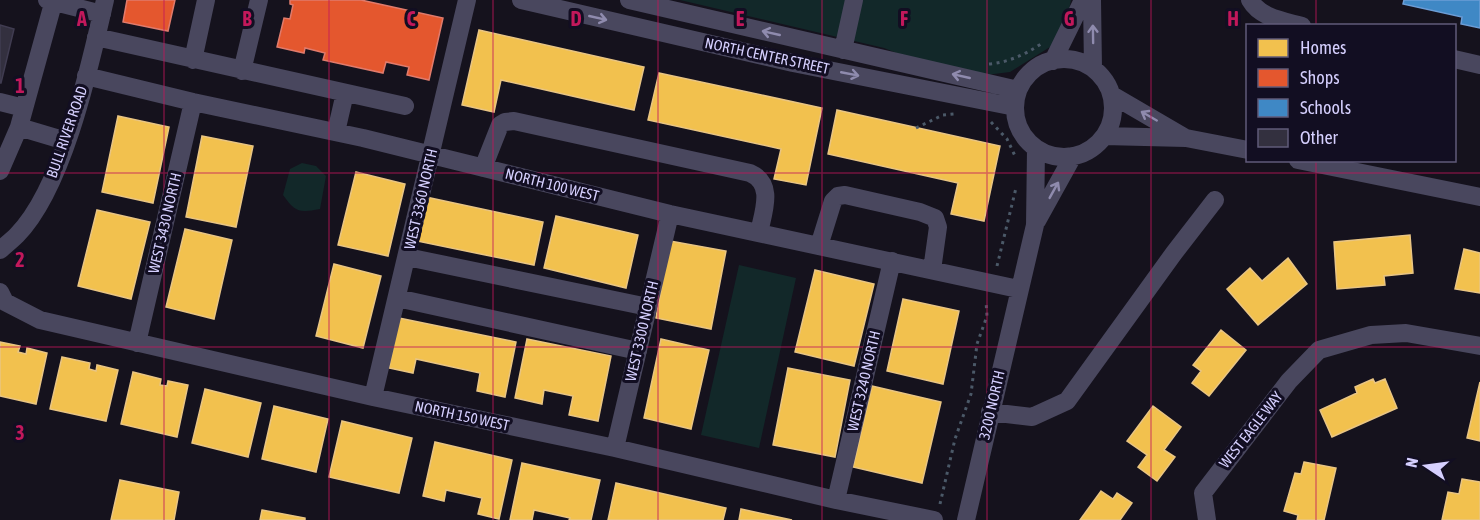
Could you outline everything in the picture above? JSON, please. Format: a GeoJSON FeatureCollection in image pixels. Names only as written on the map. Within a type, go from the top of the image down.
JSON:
{"type":"FeatureCollection","features":[{"type":"Feature","properties":{"kind":"street"},"geometry":{"type":"LineString","coordinates":[[0,171],[19,127],[52,0],[104,7]]}},
{"type":"Feature","properties":{"kind":"street"},"geometry":{"type":"LineString","coordinates":[[193,60],[206,0]]}},
{"type":"Feature","properties":{"kind":"street"},"geometry":{"type":"LineString","coordinates":[[242,70],[259,0]]}},
{"type":"Feature","properties":{"kind":"street","name":"WEST 3360 NORTH"},"geometry":{"type":"LineString","coordinates":[[373,397],[467,0]]}},
{"type":"Feature","properties":{"kind":"street","name":"NORTH CENTER STREET"},"geometry":{"type":"LineString","coordinates":[[521,0],[793,63],[1016,98]]}},
{"type":"Feature","properties":{"kind":"street","name":"NORTH CENTER STREET"},"geometry":{"type":"LineString","coordinates":[[628,0],[843,50],[1016,98]]}},
{"type":"Feature","properties":{"kind":"street"},"geometry":{"type":"LineString","coordinates":[[843,50],[854,0]]}},
{"type":"Feature","properties":{"kind":"street"},"geometry":{"type":"LineString","coordinates":[[1053,61],[1083,0]]}},
{"type":"Feature","properties":{"kind":"street"},"geometry":{"type":"LineString","coordinates":[[1092,0],[1093,68]]}},
{"type":"Feature","properties":{"kind":"street"},"geometry":{"type":"LineString","coordinates":[[1250,0],[1254,6],[1275,20],[1293,24]]}},
{"type":"Feature","properties":{"kind":"street","name":"BULL RIVER ROAD"},"geometry":{"type":"LineString","coordinates":[[0,250],[18,233],[36,208],[54,174],[86,76],[104,7]]}},
{"type":"Feature","properties":{"kind":"street"},"geometry":{"type":"LineString","coordinates":[[96,37],[405,106]]}},
{"type":"Feature","properties":{"kind":"street"},"geometry":{"type":"LineString","coordinates":[[1074,58],[1093,68],[1103,77],[1112,95],[1113,118],[1104,136],[1092,148],[1073,156],[1056,158],[1036,148],[1024,137],[1017,124],[1016,98],[1026,75],[1040,64],[1053,61],[1074,58]]}},
{"type":"Feature","properties":{"kind":"street"},"geometry":{"type":"LineString","coordinates":[[1456,59],[1480,65]]}},
{"type":"Feature","properties":{"kind":"street","name":"NORTH 100 WEST"},"geometry":{"type":"LineString","coordinates":[[86,76],[193,102],[336,132],[670,214],[1018,290]]}},
{"type":"Feature","properties":{"kind":"street"},"geometry":{"type":"LineString","coordinates":[[336,132],[345,93]]}},
{"type":"Feature","properties":{"kind":"street"},"geometry":{"type":"LineString","coordinates":[[1112,95],[1186,138]]}},
{"type":"Feature","properties":{"kind":"street"},"geometry":{"type":"LineString","coordinates":[[0,102],[24,108]]}},
{"type":"Feature","properties":{"kind":"street","name":"WEST 3430 NORTH"},"geometry":{"type":"LineString","coordinates":[[137,344],[193,102]]}},
{"type":"Feature","properties":{"kind":"street"},"geometry":{"type":"LineString","coordinates":[[483,168],[500,125],[514,121],[750,173],[759,177],[766,192],[759,233]]}},
{"type":"Feature","properties":{"kind":"street"},"geometry":{"type":"LineString","coordinates":[[19,127],[66,141]]}},
{"type":"Feature","properties":{"kind":"street"},"geometry":{"type":"LineString","coordinates":[[1104,136],[1186,138],[1246,150]]}},
{"type":"Feature","properties":{"kind":"street"},"geometry":{"type":"LineString","coordinates":[[1035,225],[1036,148]]}},
{"type":"Feature","properties":{"kind":"street"},"geometry":{"type":"LineString","coordinates":[[1035,225],[1073,156]]}},
{"type":"Feature","properties":{"kind":"street"},"geometry":{"type":"LineString","coordinates":[[1308,162],[1480,197]]}},
{"type":"Feature","properties":{"kind":"street"},"geometry":{"type":"LineString","coordinates":[[819,246],[829,208],[838,196],[846,195],[920,212],[935,218],[938,227],[932,270]]}},
{"type":"Feature","properties":{"kind":"street"},"geometry":{"type":"LineString","coordinates":[[990,412],[1032,417],[1066,401],[1215,200]]}},
{"type":"Feature","properties":{"kind":"street","name":"WEST 3300 NORTH"},"geometry":{"type":"LineString","coordinates":[[615,448],[670,214]]}},
{"type":"Feature","properties":{"kind":"street","name":"3200 NORTH"},"geometry":{"type":"LineString","coordinates":[[966,520],[1035,225]]}},
{"type":"Feature","properties":{"kind":"street"},"geometry":{"type":"LineString","coordinates":[[407,258],[648,307]]}},
{"type":"Feature","properties":{"kind":"street","name":"WEST 3240 NORTH"},"geometry":{"type":"LineString","coordinates":[[836,500],[892,261]]}},
{"type":"Feature","properties":{"kind":"street","name":"NORTH 150 WEST"},"geometry":{"type":"LineString","coordinates":[[0,292],[5,302],[39,320],[137,344],[934,520]]}},
{"type":"Feature","properties":{"kind":"street"},"geometry":{"type":"LineString","coordinates":[[397,298],[638,351]]}},
{"type":"Feature","properties":{"kind":"street","name":"WEST EAGLE WAY"},"geometry":{"type":"LineString","coordinates":[[1207,520],[1203,493],[1289,381],[1319,350],[1371,334],[1406,333],[1480,346]]}},
{"type":"Feature","properties":{"kind":"path"},"geometry":{"type":"LineString","coordinates":[[984,64],[1002,63],[1022,56],[1044,42]]}},
{"type":"Feature","properties":{"kind":"path"},"geometry":{"type":"LineString","coordinates":[[916,128],[944,115],[964,112]]}},
{"type":"Feature","properties":{"kind":"path"},"geometry":{"type":"LineString","coordinates":[[985,119],[994,123],[1007,139],[1016,156],[1017,164]]}},
{"type":"Feature","properties":{"kind":"path"},"geometry":{"type":"LineString","coordinates":[[998,262],[1017,180]]}},
{"type":"Feature","properties":{"kind":"path"},"geometry":{"type":"LineString","coordinates":[[941,499],[955,439],[971,394],[977,344],[987,316],[986,303]]}},
{"type":"Feature","properties":{"kind":"green space"},"geometry":{"type":"Polygon","coordinates":[[[680,0],[1071,0],[1067,19],[1050,47],[1010,72],[986,75],[904,56],[884,48],[680,0]]]}},
{"type":"Feature","properties":{"kind":"green space"},"geometry":{"type":"Polygon","coordinates":[[[302,163],[316,166],[326,176],[320,209],[298,210],[283,195],[290,169],[302,163]]]}},
{"type":"Feature","properties":{"kind":"green space"},"geometry":{"type":"Polygon","coordinates":[[[739,265],[796,278],[759,448],[701,435],[739,265]]]}},
{"type":"Feature","properties":{"kind":"building: Homes"},"geometry":{"type":"Polygon","coordinates":[[[479,30],[644,67],[634,110],[501,80],[494,112],[462,105],[479,30]]]}},
{"type":"Feature","properties":{"kind":"building: Homes"},"geometry":{"type":"Polygon","coordinates":[[[659,73],[822,108],[806,185],[774,179],[781,149],[648,120],[659,73]]]}},
{"type":"Feature","properties":{"kind":"building: Homes"},"geometry":{"type":"Polygon","coordinates":[[[837,110],[1000,146],[984,221],[951,214],[958,183],[828,154],[837,110]]]}},
{"type":"Feature","properties":{"kind":"building: Homes"},"geometry":{"type":"Polygon","coordinates":[[[118,116],[169,127],[153,203],[102,192],[118,116]]]}},
{"type":"Feature","properties":{"kind":"building: Homes"},"geometry":{"type":"Polygon","coordinates":[[[202,136],[253,146],[236,227],[186,217],[202,136]]]}},
{"type":"Feature","properties":{"kind":"building: Homes"},"geometry":{"type":"Polygon","coordinates":[[[356,172],[405,184],[388,256],[338,245],[356,172]]]}},
{"type":"Feature","properties":{"kind":"building: Homes"},"geometry":{"type":"Polygon","coordinates":[[[426,197],[543,222],[534,265],[417,241],[426,197]]]}},
{"type":"Feature","properties":{"kind":"building: Homes"},"geometry":{"type":"Polygon","coordinates":[[[97,210],[150,222],[131,299],[78,286],[97,210]]]}},
{"type":"Feature","properties":{"kind":"building: Homes"},"geometry":{"type":"Polygon","coordinates":[[[556,216],[638,235],[626,288],[544,268],[556,216]]]}},
{"type":"Feature","properties":{"kind":"building: Homes"},"geometry":{"type":"Polygon","coordinates":[[[185,229],[232,240],[214,319],[166,307],[185,229]]]}},
{"type":"Feature","properties":{"kind":"building: Homes"},"geometry":{"type":"Polygon","coordinates":[[[1410,235],[1413,273],[1384,276],[1385,285],[1337,289],[1334,242],[1410,235]]]}},
{"type":"Feature","properties":{"kind":"building: Homes"},"geometry":{"type":"Polygon","coordinates":[[[670,241],[726,251],[711,329],[656,318],[670,241]]]}},
{"type":"Feature","properties":{"kind":"building: Homes"},"geometry":{"type":"Polygon","coordinates":[[[1464,249],[1480,253],[1480,293],[1455,289],[1464,249]]]}},
{"type":"Feature","properties":{"kind":"building: Homes"},"geometry":{"type":"Polygon","coordinates":[[[1288,258],[1307,284],[1258,325],[1227,289],[1250,268],[1262,281],[1288,258]]]}},
{"type":"Feature","properties":{"kind":"building: Homes"},"geometry":{"type":"Polygon","coordinates":[[[334,264],[381,276],[363,348],[316,336],[334,264]]]}},
{"type":"Feature","properties":{"kind":"building: Homes"},"geometry":{"type":"Polygon","coordinates":[[[815,270],[874,284],[854,366],[795,352],[815,270]]]}},
{"type":"Feature","properties":{"kind":"building: Homes"},"geometry":{"type":"Polygon","coordinates":[[[903,299],[959,311],[943,384],[887,371],[903,299]]]}},
{"type":"Feature","properties":{"kind":"building: Homes"},"geometry":{"type":"Polygon","coordinates":[[[399,318],[516,342],[505,397],[477,391],[480,373],[416,359],[413,373],[389,368],[399,318]]]}},
{"type":"Feature","properties":{"kind":"building: Homes"},"geometry":{"type":"Polygon","coordinates":[[[1221,330],[1246,350],[1209,396],[1192,383],[1201,371],[1193,365],[1221,330]]]}},
{"type":"Feature","properties":{"kind":"building: Homes"},"geometry":{"type":"Polygon","coordinates":[[[527,339],[611,356],[598,421],[569,415],[573,396],[544,390],[542,404],[515,398],[527,339]]]}},
{"type":"Feature","properties":{"kind":"building: Homes"},"geometry":{"type":"Polygon","coordinates":[[[661,339],[709,350],[691,429],[644,418],[661,339]]]}},
{"type":"Feature","properties":{"kind":"building: Homes"},"geometry":{"type":"Polygon","coordinates":[[[0,342],[20,346],[18,352],[26,354],[27,348],[47,353],[36,404],[0,396],[0,342]]]}},
{"type":"Feature","properties":{"kind":"building: Homes"},"geometry":{"type":"Polygon","coordinates":[[[62,357],[90,363],[89,369],[96,371],[97,365],[118,370],[106,421],[50,409],[62,357]]]}},
{"type":"Feature","properties":{"kind":"building: Homes"},"geometry":{"type":"Polygon","coordinates":[[[788,368],[850,380],[835,457],[773,445],[788,368]]]}},
{"type":"Feature","properties":{"kind":"building: Homes"},"geometry":{"type":"Polygon","coordinates":[[[133,372],[161,379],[160,385],[167,386],[168,381],[188,385],[177,437],[121,424],[133,372]]]}},
{"type":"Feature","properties":{"kind":"building: Homes"},"geometry":{"type":"Polygon","coordinates":[[[1373,379],[1375,383],[1385,379],[1397,408],[1332,437],[1320,410],[1357,393],[1355,387],[1373,379]]]}},
{"type":"Feature","properties":{"kind":"building: Homes"},"geometry":{"type":"Polygon","coordinates":[[[1480,382],[1480,441],[1467,438],[1480,382]]]}},
{"type":"Feature","properties":{"kind":"building: Homes"},"geometry":{"type":"Polygon","coordinates":[[[872,386],[941,402],[922,483],[853,467],[872,386]]]}},
{"type":"Feature","properties":{"kind":"building: Homes"},"geometry":{"type":"Polygon","coordinates":[[[205,389],[261,403],[248,457],[192,443],[205,389]]]}},
{"type":"Feature","properties":{"kind":"building: Homes"},"geometry":{"type":"Polygon","coordinates":[[[274,406],[328,419],[316,472],[262,459],[274,406]]]}},
{"type":"Feature","properties":{"kind":"building: Homes"},"geometry":{"type":"Polygon","coordinates":[[[1153,406],[1181,427],[1164,450],[1175,457],[1157,481],[1138,467],[1147,455],[1127,441],[1153,406]]]}},
{"type":"Feature","properties":{"kind":"building: Homes"},"geometry":{"type":"Polygon","coordinates":[[[342,421],[412,438],[399,493],[329,477],[342,421]]]}},
{"type":"Feature","properties":{"kind":"building: Homes"},"geometry":{"type":"Polygon","coordinates":[[[435,442],[512,460],[499,519],[478,514],[482,498],[446,490],[444,501],[423,496],[435,442]]]}},
{"type":"Feature","properties":{"kind":"building: Homes"},"geometry":{"type":"Polygon","coordinates":[[[1304,462],[1336,468],[1324,520],[1297,520],[1298,515],[1284,511],[1295,473],[1301,474],[1304,462]]]}},
{"type":"Feature","properties":{"kind":"building: Homes"},"geometry":{"type":"Polygon","coordinates":[[[522,463],[600,480],[591,520],[569,520],[570,518],[534,510],[532,520],[510,520],[522,463]]]}},
{"type":"Feature","properties":{"kind":"building: Homes"},"geometry":{"type":"Polygon","coordinates":[[[1462,479],[1480,482],[1480,520],[1442,520],[1448,492],[1459,494],[1462,479]]]}},
{"type":"Feature","properties":{"kind":"building: Homes"},"geometry":{"type":"Polygon","coordinates":[[[120,480],[179,492],[174,520],[111,520],[120,480]]]}},
{"type":"Feature","properties":{"kind":"building: Homes"},"geometry":{"type":"Polygon","coordinates":[[[616,483],[726,508],[723,520],[608,520],[616,483]]]}},
{"type":"Feature","properties":{"kind":"building: Homes"},"geometry":{"type":"Polygon","coordinates":[[[1101,491],[1113,499],[1117,493],[1132,503],[1120,520],[1080,520],[1101,491]]]}},
{"type":"Feature","properties":{"kind":"building: Homes"},"geometry":{"type":"Polygon","coordinates":[[[741,509],[792,520],[739,520],[741,509]]]}},
{"type":"Feature","properties":{"kind":"building: Homes"},"geometry":{"type":"Polygon","coordinates":[[[262,510],[305,518],[305,520],[260,520],[262,510]]]}},
{"type":"Feature","properties":{"kind":"building: Shops"},"geometry":{"type":"Polygon","coordinates":[[[127,0],[175,0],[168,31],[123,22],[127,0]]]}},
{"type":"Feature","properties":{"kind":"building: Shops"},"geometry":{"type":"Polygon","coordinates":[[[290,0],[361,0],[443,18],[429,80],[407,75],[409,67],[386,62],[383,73],[323,60],[325,53],[305,48],[304,53],[277,47],[284,18],[290,19],[293,5],[290,4],[290,0]]]}},
{"type":"Feature","properties":{"kind":"building: Schools"},"geometry":{"type":"Polygon","coordinates":[[[1404,0],[1480,0],[1480,28],[1461,24],[1462,17],[1403,4],[1404,0]]]}},
{"type":"Feature","properties":{"kind":"building: Other"},"geometry":{"type":"Polygon","coordinates":[[[0,25],[14,29],[1,83],[0,83],[0,25]]]}}]}
